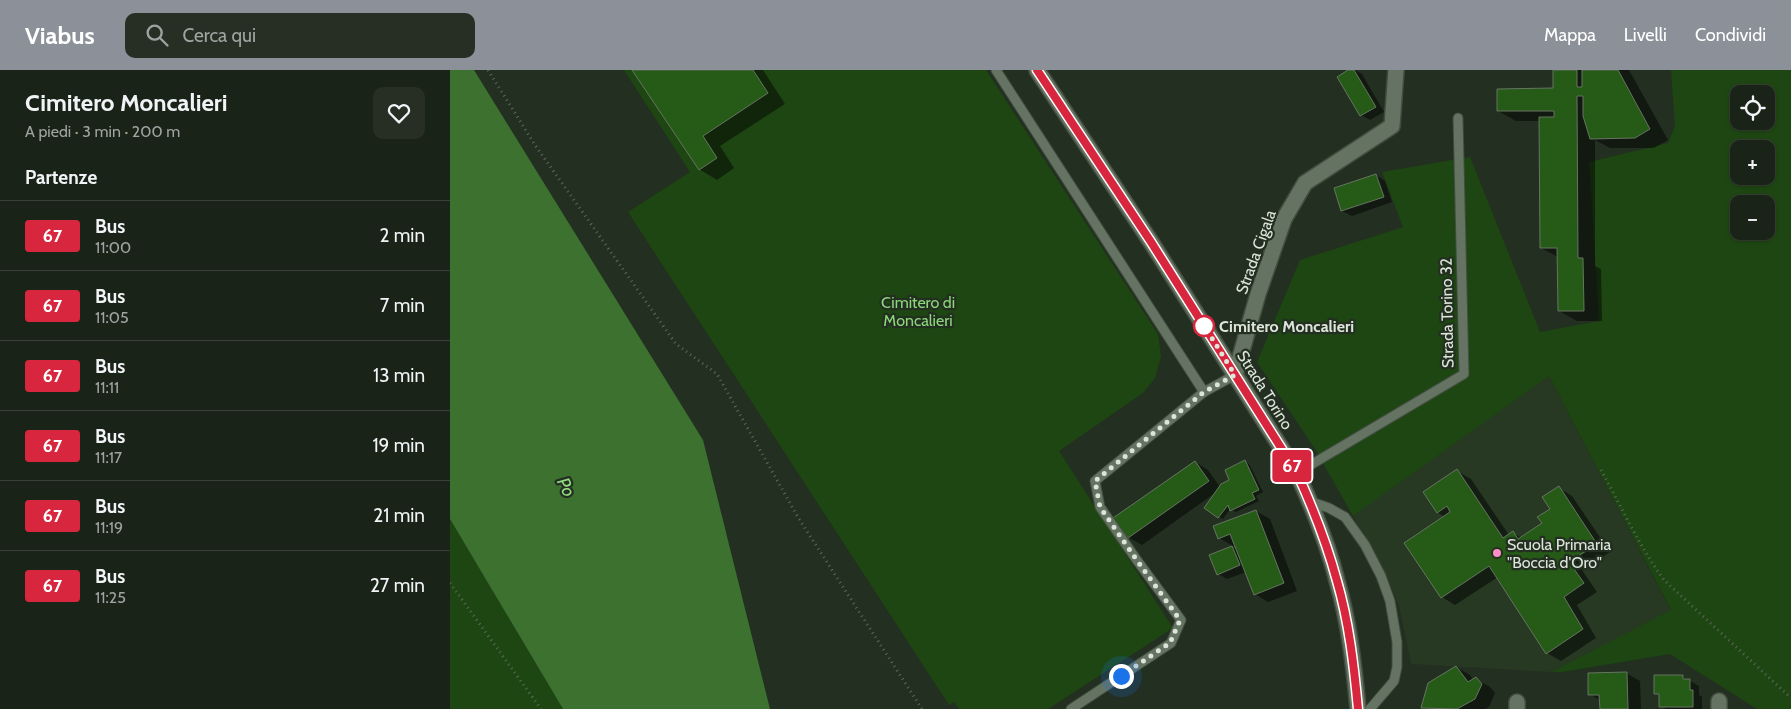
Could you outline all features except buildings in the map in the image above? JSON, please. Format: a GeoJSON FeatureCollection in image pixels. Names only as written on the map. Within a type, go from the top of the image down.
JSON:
{"type":"FeatureCollection","features":[{"type":"Feature","properties":{"kind":"main road","name":"Strada Torino"},"geometry":{"type":"LineString","coordinates":[[1037,70],[1151,242],[1297,473],[1338,581],[1361,708]]}},
{"type":"Feature","properties":{"kind":"main road","name":"Strada Cigala"},"geometry":{"type":"LineString","coordinates":[[1235,375],[1258,294],[1284,219],[1305,183],[1392,126],[1396,70]]}},
{"type":"Feature","properties":{"kind":"lane"},"geometry":{"type":"LineString","coordinates":[[996,70],[1204,392]]}},
{"type":"Feature","properties":{"kind":"lane","name":"Strada Torino 32"},"geometry":{"type":"LineString","coordinates":[[1297,473],[1464,374],[1458,118]]}},
{"type":"Feature","properties":{"kind":"lane"},"geometry":{"type":"LineString","coordinates":[[1071,709],[1170,643],[1180,620],[1100,507],[1095,481],[1204,392],[1235,375]]}},
{"type":"Feature","properties":{"kind":"lane"},"geometry":{"type":"LineString","coordinates":[[1309,501],[1329,508],[1345,517],[1365,545],[1381,576],[1390,601],[1397,642],[1397,667],[1394,681],[1361,708]]}},
{"type":"Feature","properties":{"kind":"path"},"geometry":{"type":"LineString","coordinates":[[488,70],[535,145],[676,344],[717,374],[799,519],[922,709]]}},
{"type":"Feature","properties":{"kind":"path"},"geometry":{"type":"LineString","coordinates":[[1601,470],[1642,545],[1664,580],[1791,698]]}},
{"type":"Feature","properties":{"kind":"path"},"geometry":{"type":"LineString","coordinates":[[450,583],[541,709]]}},
{"type":"Feature","properties":{"kind":"shaded area"},"geometry":{"type":"Polygon","coordinates":[[[1549,376],[1671,611],[1551,672],[1411,664],[1399,605],[1378,560],[1353,516],[1423,462],[1549,376]]]}},
{"type":"Feature","properties":{"kind":"green space","name":"Cimitero di Moncalieri"},"geometry":{"type":"Polygon","coordinates":[[[624,70],[986,70],[1158,334],[1161,356],[1155,378],[1143,393],[1059,451],[1173,628],[1048,709],[959,709],[954,702],[949,705],[628,212],[690,172],[624,70]]]}},
{"type":"Feature","properties":{"kind":"green space"},"geometry":{"type":"Polygon","coordinates":[[[1671,70],[1791,70],[1791,709],[1757,709],[1670,654],[1562,672],[1551,672],[1671,610],[1549,376],[1353,516],[1315,449],[1257,362],[1300,260],[1403,227],[1382,172],[1470,157],[1540,332],[1599,321],[1589,162],[1668,143],[1675,126],[1671,70]]]}},
{"type":"Feature","properties":{"kind":"green space"},"geometry":{"type":"Polygon","coordinates":[[[450,519],[563,709],[450,709],[450,519]]]}},
{"type":"Feature","properties":{"kind":"water","name":"Po"},"geometry":{"type":"Polygon","coordinates":[[[450,70],[474,70],[703,440],[770,709],[563,709],[450,519],[450,70]]]}},
{"type":"Feature","properties":{"kind":"bus line","name":"67"},"geometry":{"type":"LineString","coordinates":[[1037,70],[1151,242],[1297,473],[1314,510],[1338,581],[1351,651],[1358,709]]}},
{"type":"Feature","properties":{"kind":"place","name":"Cimitero Moncalieri"},"geometry":{"type":"Point","coordinates":[1204,326]}},
{"type":"Feature","properties":{"kind":"place","name":"Scuola Primaria \"Boccia d'Oro\""},"geometry":{"type":"Point","coordinates":[1497,553]}},
{"type":"Feature","properties":{"kind":"route"},"geometry":{"type":"LineString","coordinates":[[1121,676],[1170,643],[1180,620],[1100,507],[1095,481],[1204,392],[1235,375],[1200,319],[1204,326]]}}]}
